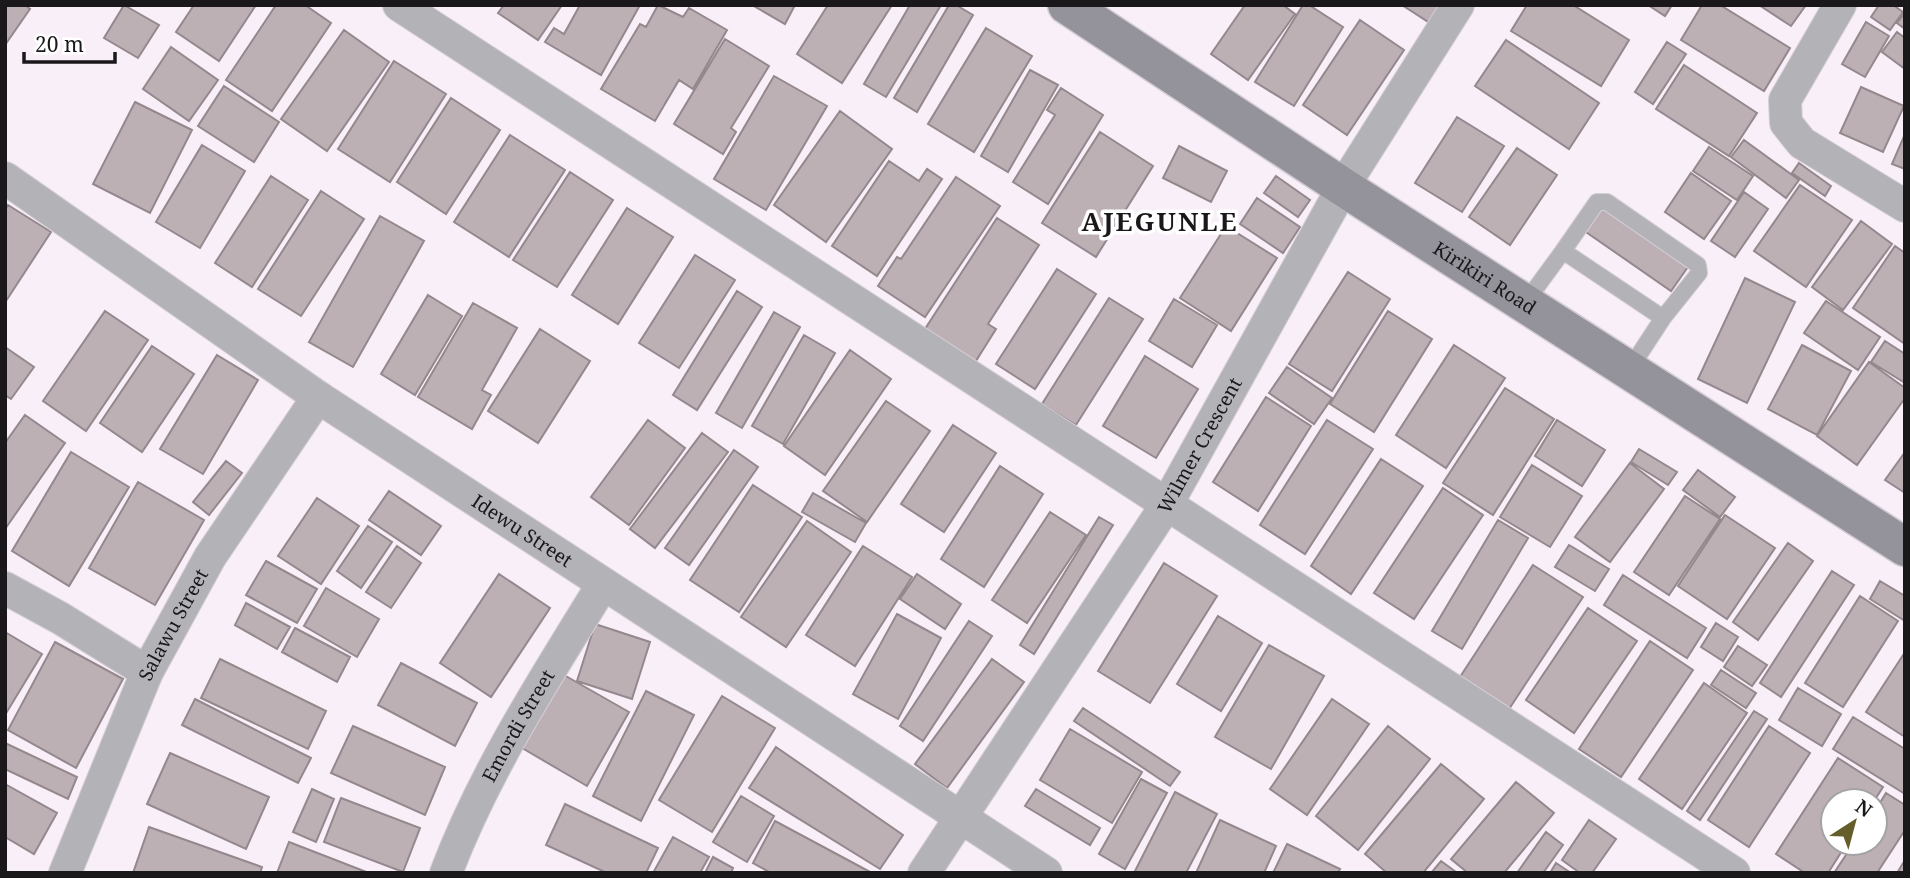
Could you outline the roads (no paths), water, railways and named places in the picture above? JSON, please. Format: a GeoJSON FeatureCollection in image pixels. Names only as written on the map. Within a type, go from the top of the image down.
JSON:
{"type":"FeatureCollection","features":[{"type":"Feature","properties":{"kind":"main road","name":"Kirikiri Road"},"geometry":{"type":"LineString","coordinates":[[1067,5],[1343,187],[1905,547]]}},
{"type":"Feature","properties":{"kind":"street"},"geometry":{"type":"LineString","coordinates":[[399,5],[1734,873]]}},
{"type":"Feature","properties":{"kind":"street","name":"Wilmer Crescent"},"geometry":{"type":"LineString","coordinates":[[924,873],[1167,504],[1343,187],[1458,5]]}},
{"type":"Feature","properties":{"kind":"street"},"geometry":{"type":"LineString","coordinates":[[1840,5],[1784,100],[1786,123],[1802,143],[1905,206]]}},
{"type":"Feature","properties":{"kind":"street","name":"Idewu Street"},"geometry":{"type":"LineString","coordinates":[[5,178],[317,397],[1046,873]]}},
{"type":"Feature","properties":{"kind":"street","name":"Salawu Street"},"geometry":{"type":"LineString","coordinates":[[65,873],[147,672],[210,557],[317,397]]}},
{"type":"Feature","properties":{"kind":"street","name":"Emordi Street"},"geometry":{"type":"LineString","coordinates":[[446,873],[459,839],[502,752],[603,583]]}},
{"type":"Feature","properties":{"kind":"street"},"geometry":{"type":"LineString","coordinates":[[5,588],[60,618],[147,672]]}},
{"type":"Feature","properties":{"kind":"lane"},"geometry":{"type":"LineString","coordinates":[[1525,303],[1597,202],[1607,202],[1698,265],[1699,273],[1662,318],[1629,370]]}},
{"type":"Feature","properties":{"kind":"lane"},"geometry":{"type":"LineString","coordinates":[[1563,251],[1662,318]]}},
{"type":"Feature","properties":{"kind":"district","name":"AJEGUNLE"},"geometry":{"type":"Point","coordinates":[1160,221]}}]}
